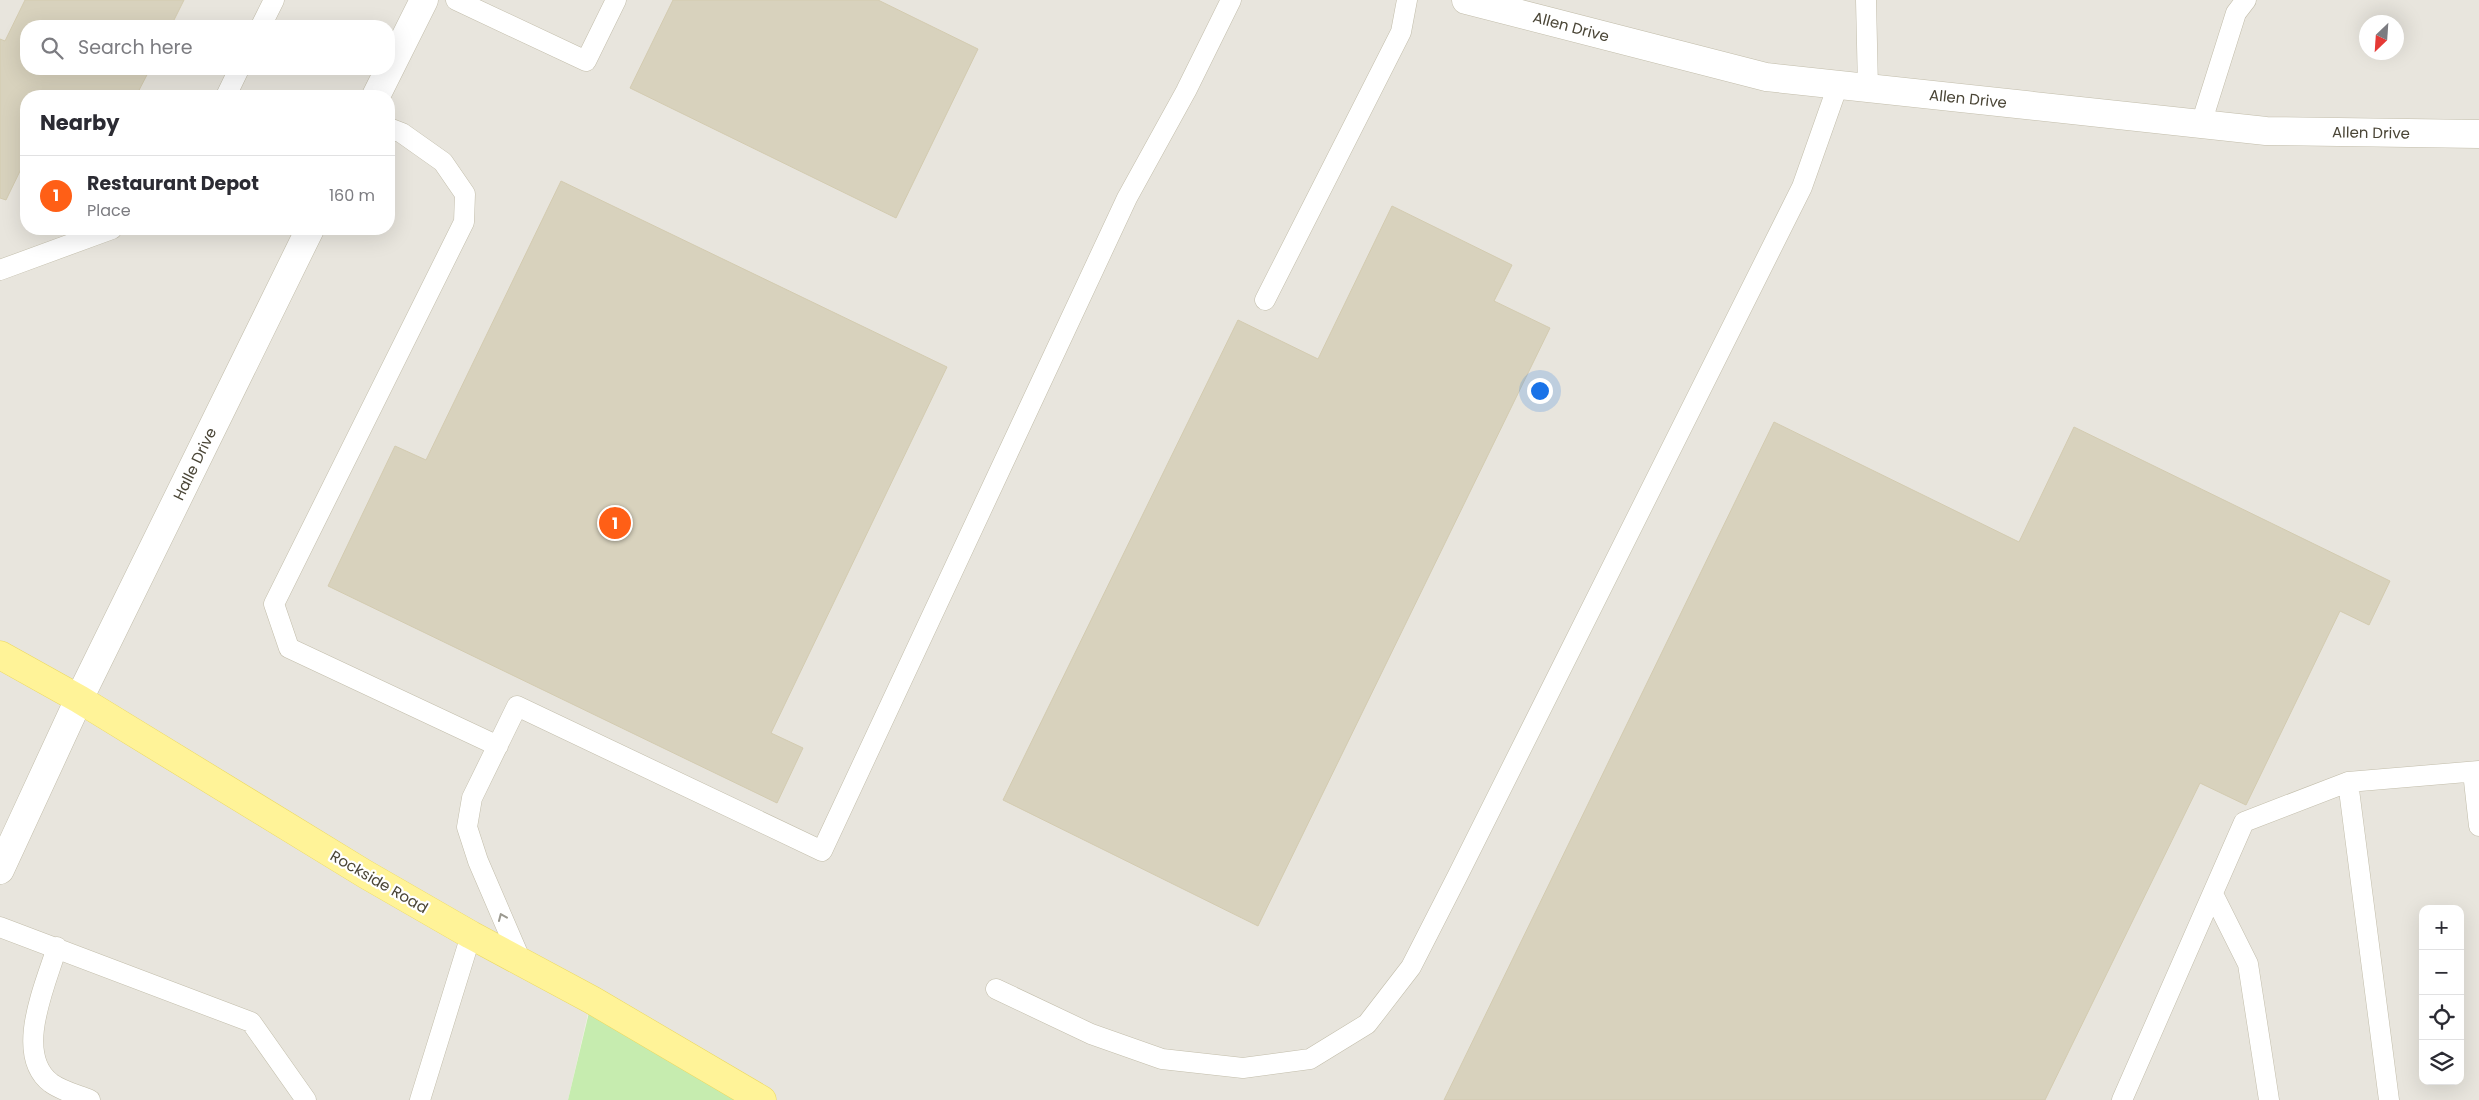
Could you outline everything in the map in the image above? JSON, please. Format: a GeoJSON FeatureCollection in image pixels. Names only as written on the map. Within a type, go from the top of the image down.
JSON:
{"type":"FeatureCollection","features":[{"type":"Feature","properties":{"kind":"main road","name":"Rockside Road"},"geometry":{"type":"LineString","coordinates":[[0,654],[79,699],[357,869],[762,1100]]}},
{"type":"Feature","properties":{"kind":"street"},"geometry":{"type":"LineString","coordinates":[[395,58],[424,0]]}},
{"type":"Feature","properties":{"kind":"street","name":"Allen Drive"},"geometry":{"type":"LineString","coordinates":[[1466,0],[1500,4],[1766,78],[2266,132],[2479,134]]}},
{"type":"Feature","properties":{"kind":"street"},"geometry":{"type":"LineString","coordinates":[[379,90],[386,75]]}},
{"type":"Feature","properties":{"kind":"street","name":"Halle Drive"},"geometry":{"type":"LineString","coordinates":[[0,870],[79,699],[307,235]]}},
{"type":"Feature","properties":{"kind":"lane"},"geometry":{"type":"LineString","coordinates":[[264,20],[274,0]]}},
{"type":"Feature","properties":{"kind":"lane"},"geometry":{"type":"LineString","coordinates":[[456,0],[586,60],[616,0]]}},
{"type":"Feature","properties":{"kind":"lane"},"geometry":{"type":"LineString","coordinates":[[521,961],[478,861],[467,827],[472,798],[517,706],[822,851],[1127,198],[1186,91],[1231,0]]}},
{"type":"Feature","properties":{"kind":"lane"},"geometry":{"type":"LineString","coordinates":[[1265,300],[1400,32],[1407,0]]}},
{"type":"Feature","properties":{"kind":"lane"},"geometry":{"type":"LineString","coordinates":[[1866,0],[1868,88]]}},
{"type":"Feature","properties":{"kind":"lane"},"geometry":{"type":"LineString","coordinates":[[2201,124],[2236,12],[2246,0]]}},
{"type":"Feature","properties":{"kind":"lane"},"geometry":{"type":"LineString","coordinates":[[229,90],[236,75]]}},
{"type":"Feature","properties":{"kind":"lane"},"geometry":{"type":"LineString","coordinates":[[996,989],[1091,1034],[1162,1060],[1242,1068],[1310,1059],[1367,1024],[1411,967],[1458,875],[1802,187],[1838,85]]}},
{"type":"Feature","properties":{"kind":"lane"},"geometry":{"type":"LineString","coordinates":[[395,130],[402,133],[443,162],[465,194],[464,222],[274,604],[289,648],[498,746]]}},
{"type":"Feature","properties":{"kind":"lane"},"geometry":{"type":"LineString","coordinates":[[0,270],[96,235]]}},
{"type":"Feature","properties":{"kind":"lane"},"geometry":{"type":"LineString","coordinates":[[2122,1100],[2244,822],[2348,782],[2476,772],[2479,826]]}},
{"type":"Feature","properties":{"kind":"lane"},"geometry":{"type":"LineString","coordinates":[[2348,782],[2389,1100]]}},
{"type":"Feature","properties":{"kind":"lane"},"geometry":{"type":"LineString","coordinates":[[2213,894],[2248,964],[2268,1100]]}},
{"type":"Feature","properties":{"kind":"lane"},"geometry":{"type":"LineString","coordinates":[[0,927],[57,946],[251,1022],[306,1100]]}},
{"type":"Feature","properties":{"kind":"lane"},"geometry":{"type":"LineString","coordinates":[[420,1100],[471,935]]}},
{"type":"Feature","properties":{"kind":"lane"},"geometry":{"type":"LineString","coordinates":[[57,946],[34,1023],[32,1050],[38,1068],[52,1083],[90,1100]]}},
{"type":"Feature","properties":{"kind":"shaded area"},"geometry":{"type":"Polygon","coordinates":[[[0,0],[2479,0],[2479,1100],[762,1100],[591,1001],[568,1100],[0,1100],[0,0]]]}},
{"type":"Feature","properties":{"kind":"green space"},"geometry":{"type":"Polygon","coordinates":[[[592,1000],[762,1100],[568,1100],[592,1000]]]}},
{"type":"Feature","properties":{"kind":"building"},"geometry":{"type":"Polygon","coordinates":[[[25,0],[184,0],[174,20],[20,20],[20,75],[147,75],[139,90],[20,90],[20,171],[6,200],[0,198],[0,39],[5,41],[25,0]]]}},
{"type":"Feature","properties":{"kind":"building"},"geometry":{"type":"Polygon","coordinates":[[[673,0],[878,0],[978,49],[896,218],[630,88],[673,0]]]}},
{"type":"Feature","properties":{"kind":"building"},"geometry":{"type":"Polygon","coordinates":[[[561,181],[947,367],[771,733],[803,748],[777,803],[328,586],[395,446],[426,460],[561,181]]]}},
{"type":"Feature","properties":{"kind":"building"},"geometry":{"type":"Polygon","coordinates":[[[1392,206],[1512,265],[1494,301],[1550,328],[1258,926],[1003,800],[1238,320],[1318,359],[1392,206]]]}},
{"type":"Feature","properties":{"kind":"building"},"geometry":{"type":"Polygon","coordinates":[[[1774,422],[2019,542],[2074,427],[2390,581],[2369,625],[2340,611],[2246,805],[2200,783],[2045,1100],[1444,1100],[1774,422]]]}},
{"type":"Feature","properties":{"kind":"place","name":"Restaurant Depot"},"geometry":{"type":"Point","coordinates":[615,523]}}]}
